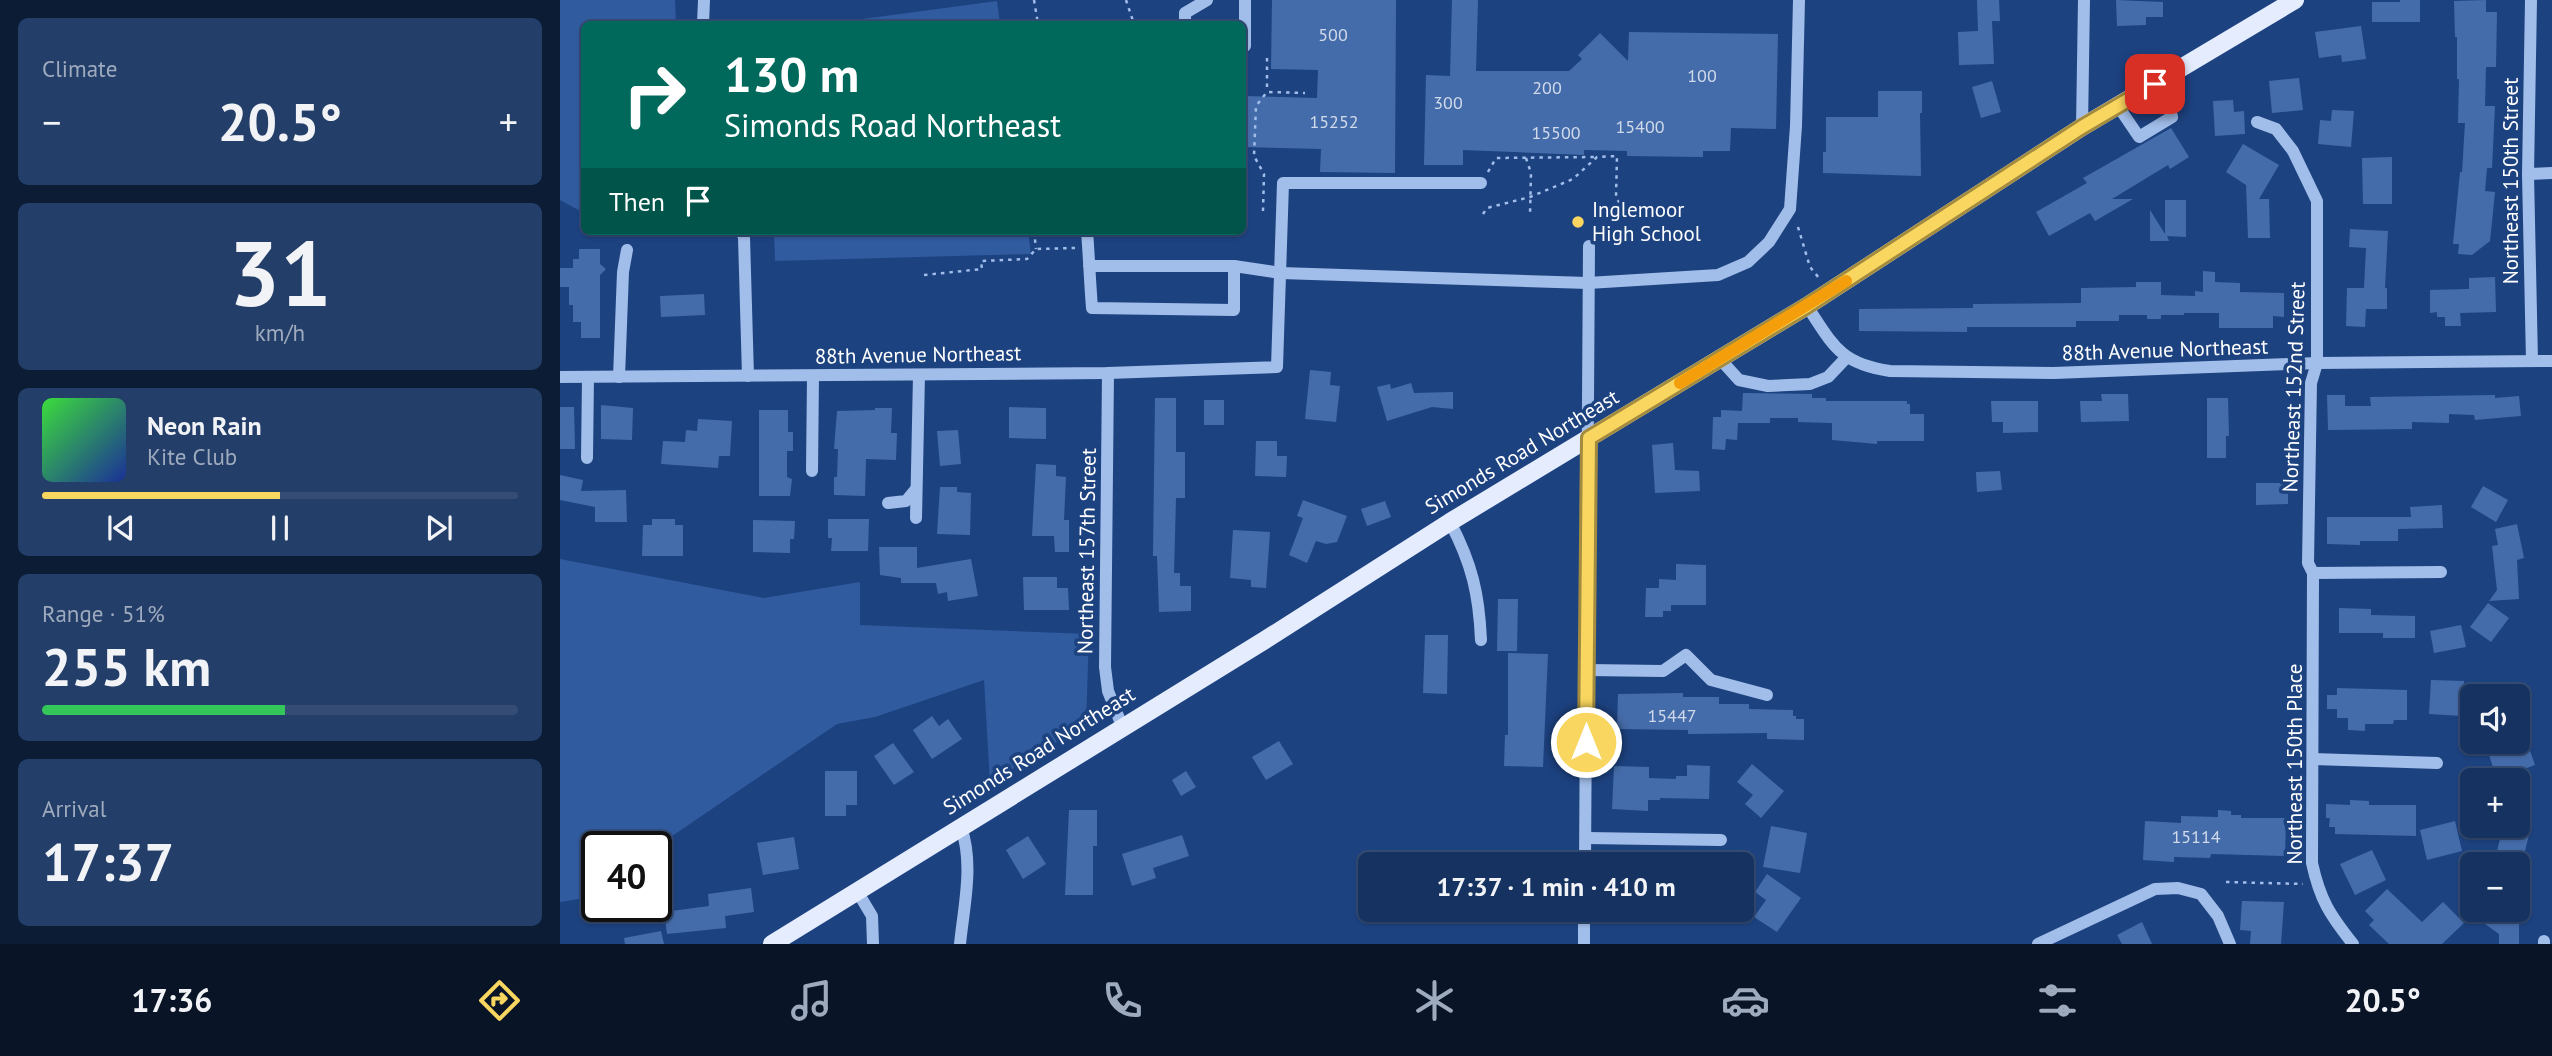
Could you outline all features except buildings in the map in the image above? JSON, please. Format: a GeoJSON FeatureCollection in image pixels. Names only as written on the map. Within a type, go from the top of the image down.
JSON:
{"type":"FeatureCollection","features":[{"type":"Feature","properties":{"kind":"main road","name":"Simonds Road Northeast"},"geometry":{"type":"LineString","coordinates":[[772,944],[1265,640],[1450,522],[1807,306],[2082,127],[2295,0]]}},
{"type":"Feature","properties":{"kind":"street"},"geometry":{"type":"LineString","coordinates":[[703,21],[704,0]]}},
{"type":"Feature","properties":{"kind":"street"},"geometry":{"type":"LineString","coordinates":[[1185,21],[1185,13],[1207,0]]}},
{"type":"Feature","properties":{"kind":"street"},"geometry":{"type":"LineString","coordinates":[[1245,0],[1245,21]]}},
{"type":"Feature","properties":{"kind":"street"},"geometry":{"type":"LineString","coordinates":[[1089,266],[1234,266],[1281,273],[1588,283],[1718,275],[1748,262],[1769,242],[1790,209],[1796,127],[1798,0]]}},
{"type":"Feature","properties":{"kind":"street"},"geometry":{"type":"LineString","coordinates":[[2082,127],[2084,0]]}},
{"type":"Feature","properties":{"kind":"street","name":"Northeast 150th Street"},"geometry":{"type":"LineString","coordinates":[[2530,0],[2528,174],[2532,361]]}},
{"type":"Feature","properties":{"kind":"street"},"geometry":{"type":"LineString","coordinates":[[2118,106],[2139,138],[2172,117],[2171,108],[2155,84]]}},
{"type":"Feature","properties":{"kind":"street","name":"Northeast 152nd Street"},"geometry":{"type":"LineString","coordinates":[[2257,122],[2276,129],[2292,151],[2317,201],[2317,363],[2311,383],[2308,563],[2313,573]]}},
{"type":"Feature","properties":{"kind":"street"},"geometry":{"type":"LineString","coordinates":[[2528,174],[2552,173]]}},
{"type":"Feature","properties":{"kind":"street"},"geometry":{"type":"LineString","coordinates":[[1281,273],[1283,183],[1481,183]]}},
{"type":"Feature","properties":{"kind":"street"},"geometry":{"type":"LineString","coordinates":[[743,235],[748,376]]}},
{"type":"Feature","properties":{"kind":"street"},"geometry":{"type":"LineString","coordinates":[[1087,235],[1092,308],[1234,310],[1234,266]]}},
{"type":"Feature","properties":{"kind":"street"},"geometry":{"type":"LineString","coordinates":[[1585,852],[1589,246]]}},
{"type":"Feature","properties":{"kind":"street"},"geometry":{"type":"LineString","coordinates":[[619,377],[626,250]]}},
{"type":"Feature","properties":{"kind":"street","name":"88th Avenue Northeast"},"geometry":{"type":"LineString","coordinates":[[560,377],[1108,373],[1277,367],[1281,273]]}},
{"type":"Feature","properties":{"kind":"street"},"geometry":{"type":"LineString","coordinates":[[1720,359],[1739,380],[1768,386],[1810,384],[1828,377],[1846,358],[1832,344],[1807,306]]}},
{"type":"Feature","properties":{"kind":"street","name":"88th Avenue Northeast"},"geometry":{"type":"LineString","coordinates":[[1846,358],[1868,368],[1889,371],[2000,373],[2317,363],[2552,360]]}},
{"type":"Feature","properties":{"kind":"street","name":"Northeast 157th Street"},"geometry":{"type":"LineString","coordinates":[[1108,373],[1105,667],[1108,691],[1122,726]]}},
{"type":"Feature","properties":{"kind":"street"},"geometry":{"type":"LineString","coordinates":[[916,517],[919,375]]}},
{"type":"Feature","properties":{"kind":"street"},"geometry":{"type":"LineString","coordinates":[[812,471],[813,376]]}},
{"type":"Feature","properties":{"kind":"street"},"geometry":{"type":"LineString","coordinates":[[587,458],[588,377]]}},
{"type":"Feature","properties":{"kind":"street"},"geometry":{"type":"LineString","coordinates":[[888,503],[910,499],[917,486]]}},
{"type":"Feature","properties":{"kind":"street"},"geometry":{"type":"LineString","coordinates":[[1450,522],[1476,584],[1480,640]]}},
{"type":"Feature","properties":{"kind":"street"},"geometry":{"type":"LineString","coordinates":[[2313,573],[2441,572]]}},
{"type":"Feature","properties":{"kind":"street","name":"Northeast 150th Place"},"geometry":{"type":"LineString","coordinates":[[2313,573],[2312,863],[2319,893],[2333,919],[2353,944]]}},
{"type":"Feature","properties":{"kind":"street"},"geometry":{"type":"LineString","coordinates":[[1587,670],[1662,671],[1686,655],[1712,680],[1767,695]]}},
{"type":"Feature","properties":{"kind":"street"},"geometry":{"type":"LineString","coordinates":[[2313,759],[2437,763]]}},
{"type":"Feature","properties":{"kind":"street"},"geometry":{"type":"LineString","coordinates":[[960,944],[968,878],[967,845],[961,827]]}},
{"type":"Feature","properties":{"kind":"street"},"geometry":{"type":"LineString","coordinates":[[1586,838],[1721,840]]}},
{"type":"Feature","properties":{"kind":"street"},"geometry":{"type":"LineString","coordinates":[[2038,944],[2061,939],[2155,889],[2178,888],[2201,894],[2218,916],[2230,944]]}},
{"type":"Feature","properties":{"kind":"street"},"geometry":{"type":"LineString","coordinates":[[858,891],[872,916],[873,944]]}},
{"type":"Feature","properties":{"kind":"street"},"geometry":{"type":"LineString","coordinates":[[1584,922],[1584,944]]}},
{"type":"Feature","properties":{"kind":"path"},"geometry":{"type":"LineString","coordinates":[[1034,0],[1038,21]]}},
{"type":"Feature","properties":{"kind":"path"},"geometry":{"type":"LineString","coordinates":[[1125,0],[1133,21]]}},
{"type":"Feature","properties":{"kind":"path"},"geometry":{"type":"LineString","coordinates":[[1263,211],[1264,174],[1254,156],[1256,106],[1267,92],[1267,58]]}},
{"type":"Feature","properties":{"kind":"path"},"geometry":{"type":"LineString","coordinates":[[1267,92],[1305,93]]}},
{"type":"Feature","properties":{"kind":"path"},"geometry":{"type":"LineString","coordinates":[[1481,183],[1496,158],[1617,156],[1616,197],[1625,213]]}},
{"type":"Feature","properties":{"kind":"path"},"geometry":{"type":"LineString","coordinates":[[1483,214],[1487,208],[1530,197],[1573,179],[1597,157]]}},
{"type":"Feature","properties":{"kind":"path"},"geometry":{"type":"LineString","coordinates":[[1526,158],[1531,173],[1530,215]]}},
{"type":"Feature","properties":{"kind":"path"},"geometry":{"type":"LineString","coordinates":[[1798,227],[1810,267],[1820,279]]}},
{"type":"Feature","properties":{"kind":"path"},"geometry":{"type":"LineString","coordinates":[[1034,235],[1036,249]]}},
{"type":"Feature","properties":{"kind":"path"},"geometry":{"type":"LineString","coordinates":[[924,275],[982,270],[981,261],[1027,259],[1036,249],[1079,248]]}},
{"type":"Feature","properties":{"kind":"path"},"geometry":{"type":"LineString","coordinates":[[2227,883],[2303,884]]}},
{"type":"Feature","properties":{"kind":"shaded area"},"geometry":{"type":"Polygon","coordinates":[[[560,0],[675,0],[676,21],[581,21],[581,211],[560,200],[560,0]]]}},
{"type":"Feature","properties":{"kind":"shaded area"},"geometry":{"type":"Polygon","coordinates":[[[997,1],[1000,21],[847,21],[997,1]]]}},
{"type":"Feature","properties":{"kind":"shaded area"},"geometry":{"type":"Polygon","coordinates":[[[774,235],[1029,235],[1031,254],[775,261],[774,235]]]}},
{"type":"Feature","properties":{"kind":"shaded area"},"geometry":{"type":"Polygon","coordinates":[[[560,559],[764,598],[860,582],[860,625],[1089,634],[1086,724],[990,783],[984,680],[875,717],[837,724],[672,836],[672,831],[581,831],[581,898],[560,902],[560,559]]]}},
{"type":"Feature","properties":{"kind":"slow traffic"},"geometry":{"type":"LineString","coordinates":[[1680,383],[1846,281]]}},
{"type":"Feature","properties":{"kind":"place","name":"Inglemoor High School"},"geometry":{"type":"Point","coordinates":[1578,222]}},
{"type":"Feature","properties":{"kind":"route"},"geometry":{"type":"LineString","coordinates":[[1586,742],[1589,438],[1807,306],[2082,127],[2155,84]]}}]}
